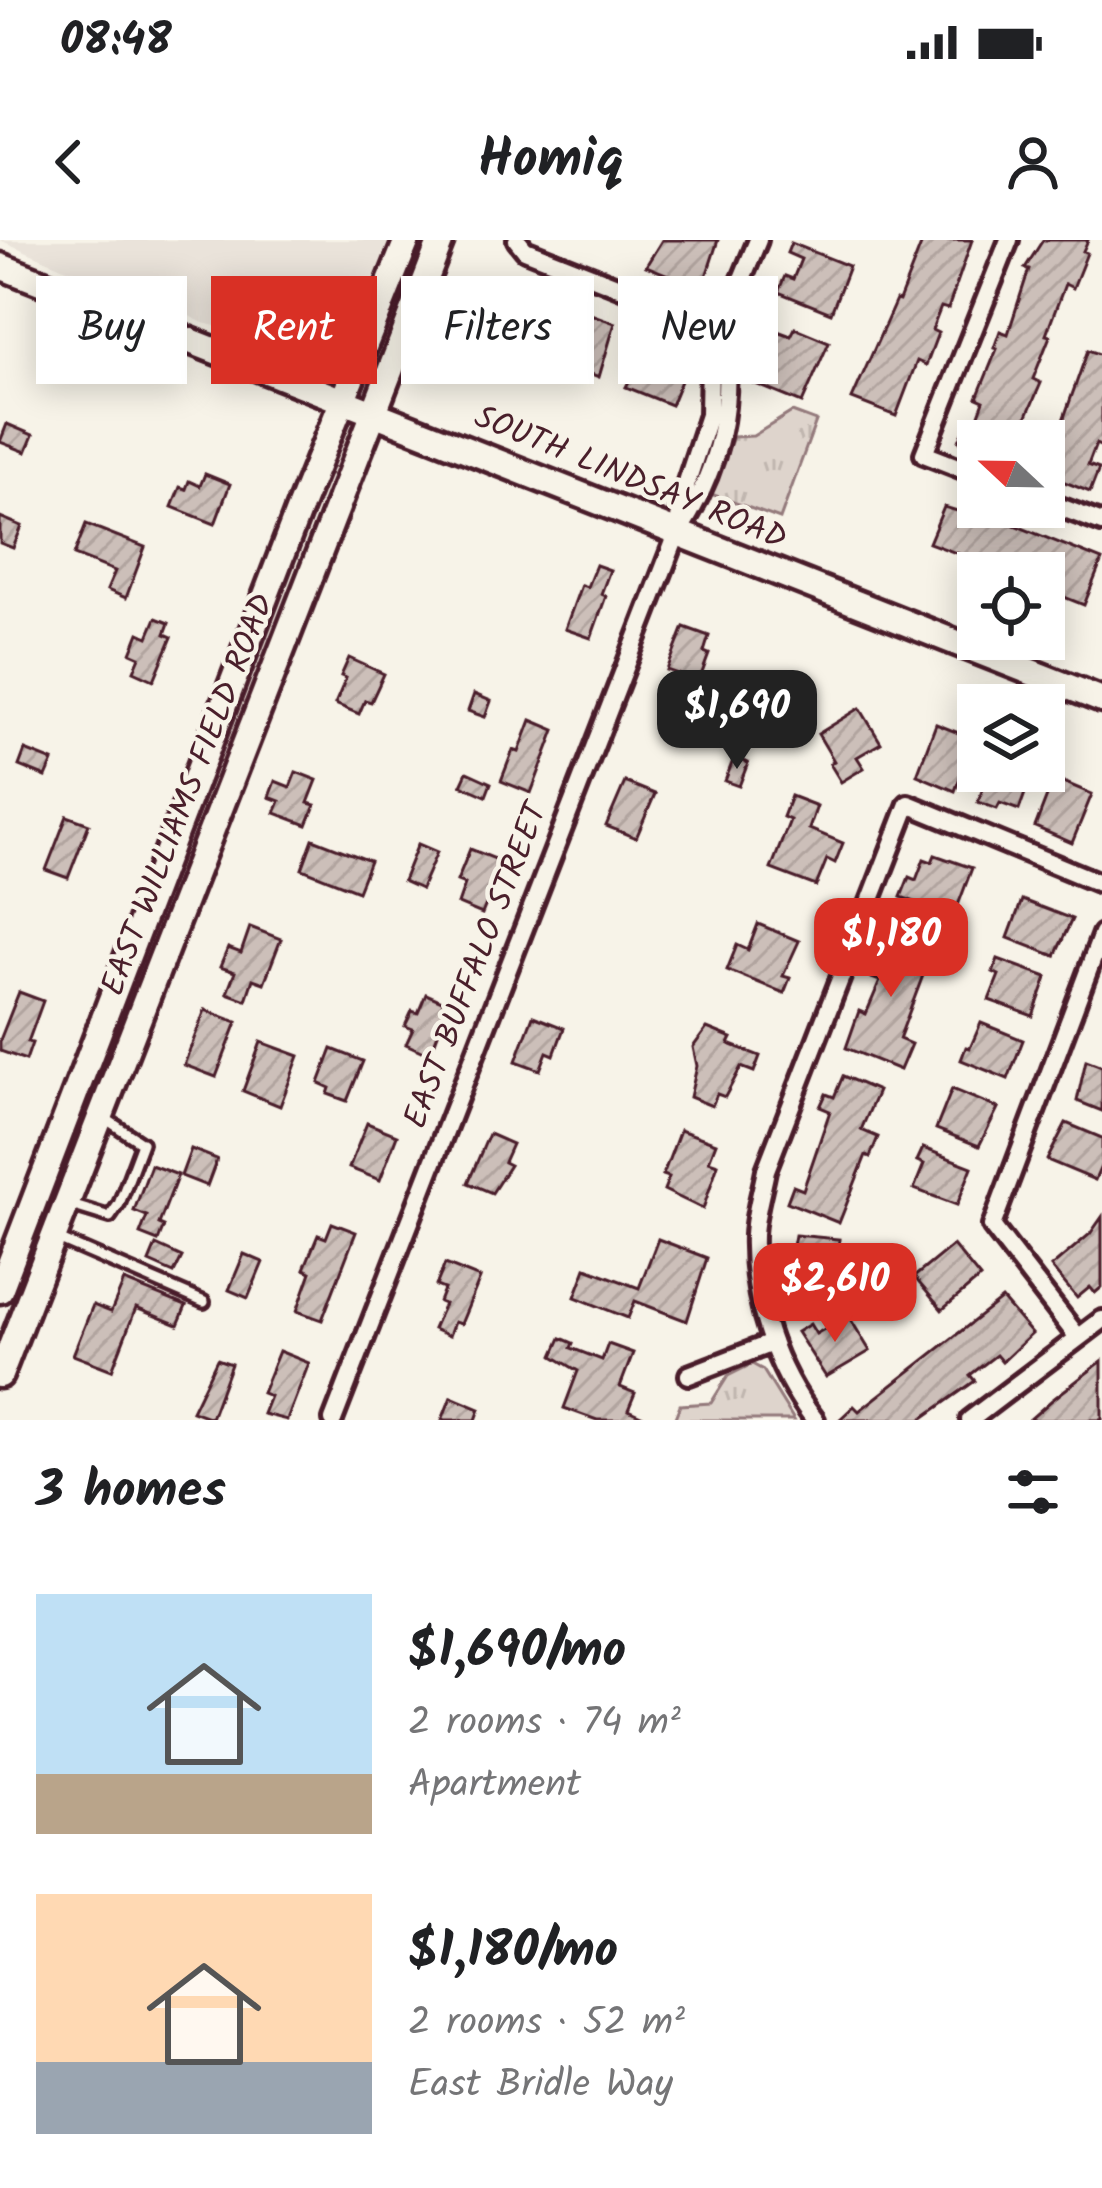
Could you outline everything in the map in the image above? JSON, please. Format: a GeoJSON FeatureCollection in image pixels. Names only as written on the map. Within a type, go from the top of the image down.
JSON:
{"type":"FeatureCollection","features":[{"type":"Feature","properties":{"kind":"main road","name":"EAST WILLIAMS FIELD ROAD"},"geometry":{"type":"LineString","coordinates":[[0,1290],[407,240]]}},
{"type":"Feature","properties":{"kind":"main road","name":"EAST WILLIAMS FIELD ROAD"},"geometry":{"type":"LineString","coordinates":[[0,1375],[441,240]]}},
{"type":"Feature","properties":{"kind":"main road","name":"SOUTH LINDSAY ROAD"},"geometry":{"type":"LineString","coordinates":[[0,266],[1102,700]]}},
{"type":"Feature","properties":{"kind":"street"},"geometry":{"type":"LineString","coordinates":[[517,240],[525,250],[618,287]]}},
{"type":"Feature","properties":{"kind":"street","name":"EAST BUFFALO STREET"},"geometry":{"type":"LineString","coordinates":[[744,276],[758,240]]}},
{"type":"Feature","properties":{"kind":"street"},"geometry":{"type":"LineString","coordinates":[[957,467],[924,454],[1009,240]]}},
{"type":"Feature","properties":{"kind":"street","name":"EAST BUFFALO STREET"},"geometry":{"type":"LineString","coordinates":[[333,1420],[677,534],[682,496],[709,415],[710,384]]}},
{"type":"Feature","properties":{"kind":"street"},"geometry":{"type":"LineString","coordinates":[[1065,509],[1102,523]]}},
{"type":"Feature","properties":{"kind":"street"},"geometry":{"type":"LineString","coordinates":[[815,1420],[798,1399],[772,1343],[757,1289],[754,1232],[766,1170],[908,804],[1102,884]]}},
{"type":"Feature","properties":{"kind":"street"},"geometry":{"type":"LineString","coordinates":[[1077,1336],[992,1226],[1102,934]]}},
{"type":"Feature","properties":{"kind":"street"},"geometry":{"type":"LineString","coordinates":[[970,1420],[1102,1320]]}},
{"type":"Feature","properties":{"kind":"street"},"geometry":{"type":"LineString","coordinates":[[689,1375],[772,1343]]}},
{"type":"Feature","properties":{"kind":"lane"},"geometry":{"type":"LineString","coordinates":[[66,1204],[104,1217],[110,1217],[119,1204],[142,1143],[100,1116]]}},
{"type":"Feature","properties":{"kind":"lane"},"geometry":{"type":"LineString","coordinates":[[53,1237],[204,1302]]}},
{"type":"Feature","properties":{"kind":"shaded area"},"geometry":{"type":"Polygon","coordinates":[[[0,240],[391,240],[376,276],[211,276],[211,325],[187,315],[187,276],[94,276],[0,240]]]}},
{"type":"Feature","properties":{"kind":"green space"},"geometry":{"type":"Polygon","coordinates":[[[792,412],[816,421],[780,519],[711,494],[733,437],[753,436],[792,412]]]}},
{"type":"Feature","properties":{"kind":"green space"},"geometry":{"type":"Polygon","coordinates":[[[752,1364],[763,1370],[794,1420],[674,1420],[680,1405],[711,1403],[728,1376],[752,1364]]]}},
{"type":"Feature","properties":{"kind":"building"},"geometry":{"type":"Polygon","coordinates":[[[662,240],[718,240],[706,276],[670,276],[646,266],[662,240]]]}},
{"type":"Feature","properties":{"kind":"building"},"geometry":{"type":"Polygon","coordinates":[[[923,240],[972,240],[948,309],[941,307],[932,330],[938,333],[926,365],[917,361],[896,416],[852,399],[923,240]]]}},
{"type":"Feature","properties":{"kind":"building"},"geometry":{"type":"Polygon","coordinates":[[[1043,240],[1088,240],[1073,288],[1065,284],[1046,335],[1050,336],[1033,379],[1041,383],[1025,420],[977,420],[984,401],[977,398],[1000,331],[1008,334],[1029,269],[1025,268],[1043,240]]]}},
{"type":"Feature","properties":{"kind":"building"},"geometry":{"type":"Polygon","coordinates":[[[791,243],[849,266],[831,313],[778,292],[785,276],[793,279],[801,259],[787,253],[791,243]]]}},
{"type":"Feature","properties":{"kind":"building"},"geometry":{"type":"Polygon","coordinates":[[[594,315],[615,323],[599,377],[594,375],[594,315]]]}},
{"type":"Feature","properties":{"kind":"building"},"geometry":{"type":"Polygon","coordinates":[[[795,328],[829,342],[802,403],[755,384],[778,384],[778,331],[791,336],[795,328]]]}},
{"type":"Feature","properties":{"kind":"building"},"geometry":{"type":"Polygon","coordinates":[[[1088,350],[1102,355],[1102,447],[1096,444],[1088,465],[1099,469],[1090,492],[1065,482],[1063,420],[1088,350]]]}},
{"type":"Feature","properties":{"kind":"building"},"geometry":{"type":"Polygon","coordinates":[[[628,384],[680,384],[671,405],[628,384]]]}},
{"type":"Feature","properties":{"kind":"building"},"geometry":{"type":"Polygon","coordinates":[[[7,424],[33,435],[26,452],[0,442],[7,424]]]}},
{"type":"Feature","properties":{"kind":"building"},"geometry":{"type":"Polygon","coordinates":[[[205,474],[230,484],[215,524],[172,507],[180,487],[186,489],[189,481],[200,486],[205,474]]]}},
{"type":"Feature","properties":{"kind":"building"},"geometry":{"type":"Polygon","coordinates":[[[944,507],[957,511],[957,528],[1022,528],[1102,560],[1084,605],[1065,597],[1065,552],[957,553],[929,543],[944,507]]]}},
{"type":"Feature","properties":{"kind":"building"},"geometry":{"type":"Polygon","coordinates":[[[0,517],[22,526],[13,548],[0,543],[0,517]]]}},
{"type":"Feature","properties":{"kind":"building"},"geometry":{"type":"Polygon","coordinates":[[[86,524],[145,547],[126,598],[107,590],[115,571],[74,555],[86,524]]]}},
{"type":"Feature","properties":{"kind":"building"},"geometry":{"type":"Polygon","coordinates":[[[596,565],[610,570],[591,638],[565,629],[581,585],[587,587],[596,565]]]}},
{"type":"Feature","properties":{"kind":"building"},"geometry":{"type":"Polygon","coordinates":[[[156,618],[169,623],[165,634],[172,637],[154,680],[134,671],[140,657],[131,653],[139,633],[148,637],[156,618]]]}},
{"type":"Feature","properties":{"kind":"building"},"geometry":{"type":"Polygon","coordinates":[[[684,627],[709,636],[704,652],[709,654],[699,681],[667,670],[684,627]]]}},
{"type":"Feature","properties":{"kind":"building"},"geometry":{"type":"Polygon","coordinates":[[[349,658],[384,674],[371,702],[365,700],[359,714],[335,704],[349,658]]]}},
{"type":"Feature","properties":{"kind":"building"},"geometry":{"type":"Polygon","coordinates":[[[474,694],[491,701],[485,717],[468,711],[474,694]]]}},
{"type":"Feature","properties":{"kind":"building"},"geometry":{"type":"Polygon","coordinates":[[[860,708],[881,743],[857,757],[864,768],[841,782],[818,734],[860,708]]]}},
{"type":"Feature","properties":{"kind":"building"},"geometry":{"type":"Polygon","coordinates":[[[531,720],[555,730],[531,793],[501,781],[531,720]]]}},
{"type":"Feature","properties":{"kind":"building"},"geometry":{"type":"Polygon","coordinates":[[[936,724],[957,732],[955,791],[917,775],[936,724]]]}},
{"type":"Feature","properties":{"kind":"building"},"geometry":{"type":"Polygon","coordinates":[[[25,750],[53,761],[46,777],[19,766],[25,750]]]}},
{"type":"Feature","properties":{"kind":"building"},"geometry":{"type":"Polygon","coordinates":[[[734,758],[748,763],[739,786],[725,781],[734,758]]]}},
{"type":"Feature","properties":{"kind":"building"},"geometry":{"type":"Polygon","coordinates":[[[296,772],[317,780],[308,803],[315,805],[307,825],[275,813],[280,801],[269,797],[275,781],[290,787],[296,772]]]}},
{"type":"Feature","properties":{"kind":"building"},"geometry":{"type":"Polygon","coordinates":[[[467,772],[491,783],[486,796],[461,785],[467,772]]]}},
{"type":"Feature","properties":{"kind":"building"},"geometry":{"type":"Polygon","coordinates":[[[625,782],[655,794],[636,838],[606,826],[625,782]]]}},
{"type":"Feature","properties":{"kind":"building"},"geometry":{"type":"Polygon","coordinates":[[[1065,783],[1092,794],[1072,843],[1035,827],[1049,792],[1065,792],[1065,783]]]}},
{"type":"Feature","properties":{"kind":"building"},"geometry":{"type":"Polygon","coordinates":[[[982,792],[1025,792],[1019,810],[978,802],[982,792]]]}},
{"type":"Feature","properties":{"kind":"building"},"geometry":{"type":"Polygon","coordinates":[[[791,796],[817,806],[809,829],[843,843],[835,863],[827,859],[816,886],[771,869],[790,820],[783,817],[791,796]]]}},
{"type":"Feature","properties":{"kind":"building"},"geometry":{"type":"Polygon","coordinates":[[[67,816],[89,824],[68,878],[46,870],[67,816]]]}},
{"type":"Feature","properties":{"kind":"building"},"geometry":{"type":"Polygon","coordinates":[[[313,839],[370,861],[358,891],[302,869],[313,839]]]}},
{"type":"Feature","properties":{"kind":"building"},"geometry":{"type":"Polygon","coordinates":[[[418,844],[437,852],[421,889],[403,881],[418,844]]]}},
{"type":"Feature","properties":{"kind":"building"},"geometry":{"type":"Polygon","coordinates":[[[470,849],[503,862],[482,914],[458,904],[465,884],[457,881],[470,849]]]}},
{"type":"Feature","properties":{"kind":"building"},"geometry":{"type":"Polygon","coordinates":[[[935,855],[972,868],[954,916],[901,897],[909,877],[916,880],[924,859],[932,862],[935,855]]]}},
{"type":"Feature","properties":{"kind":"building"},"geometry":{"type":"Polygon","coordinates":[[[1022,900],[1072,919],[1055,956],[1008,938],[1022,900]]]}},
{"type":"Feature","properties":{"kind":"building"},"geometry":{"type":"Polygon","coordinates":[[[758,924],[799,941],[783,976],[790,978],[784,993],[727,970],[737,945],[748,950],[758,924]]]}},
{"type":"Feature","properties":{"kind":"building"},"geometry":{"type":"Polygon","coordinates":[[[250,927],[281,939],[264,983],[253,979],[246,1000],[227,993],[235,972],[220,967],[228,948],[241,953],[250,927]]]}},
{"type":"Feature","properties":{"kind":"building"},"geometry":{"type":"Polygon","coordinates":[[[889,929],[934,946],[899,1039],[911,1044],[900,1070],[846,1048],[859,1011],[866,1014],[880,981],[872,978],[889,929]]]}},
{"type":"Feature","properties":{"kind":"building"},"geometry":{"type":"Polygon","coordinates":[[[998,959],[1047,977],[1033,1016],[989,1000],[999,975],[993,972],[998,959]]]}},
{"type":"Feature","properties":{"kind":"building"},"geometry":{"type":"Polygon","coordinates":[[[19,992],[43,1001],[26,1060],[0,1051],[19,992]]]}},
{"type":"Feature","properties":{"kind":"building"},"geometry":{"type":"Polygon","coordinates":[[[426,994],[449,1004],[430,1055],[406,1044],[413,1029],[405,1026],[412,1011],[418,1013],[426,994]]]}},
{"type":"Feature","properties":{"kind":"building"},"geometry":{"type":"Polygon","coordinates":[[[205,1010],[237,1022],[216,1077],[184,1065],[205,1010]]]}},
{"type":"Feature","properties":{"kind":"building"},"geometry":{"type":"Polygon","coordinates":[[[533,1016],[564,1028],[554,1055],[547,1052],[540,1070],[516,1061],[533,1016]]]}},
{"type":"Feature","properties":{"kind":"building"},"geometry":{"type":"Polygon","coordinates":[[[981,1023],[1023,1040],[1008,1079],[961,1060],[981,1023]]]}},
{"type":"Feature","properties":{"kind":"building"},"geometry":{"type":"Polygon","coordinates":[[[707,1028],[732,1038],[729,1044],[760,1056],[754,1072],[741,1067],[725,1097],[717,1094],[712,1106],[690,1097],[697,1066],[693,1047],[707,1028]]]}},
{"type":"Feature","properties":{"kind":"building"},"geometry":{"type":"Polygon","coordinates":[[[261,1042],[299,1056],[280,1106],[243,1091],[261,1042]]]}},
{"type":"Feature","properties":{"kind":"building"},"geometry":{"type":"Polygon","coordinates":[[[332,1049],[363,1061],[347,1101],[328,1094],[330,1088],[319,1083],[332,1049]]]}},
{"type":"Feature","properties":{"kind":"building"},"geometry":{"type":"Polygon","coordinates":[[[1086,1060],[1102,1066],[1102,1111],[1077,1101],[1086,1060]]]}},
{"type":"Feature","properties":{"kind":"building"},"geometry":{"type":"Polygon","coordinates":[[[843,1076],[878,1091],[861,1130],[878,1137],[839,1223],[787,1202],[793,1186],[803,1190],[830,1111],[820,1107],[826,1094],[834,1097],[843,1076]]]}},
{"type":"Feature","properties":{"kind":"building"},"geometry":{"type":"Polygon","coordinates":[[[952,1089],[998,1108],[979,1146],[936,1129],[952,1089]]]}},
{"type":"Feature","properties":{"kind":"building"},"geometry":{"type":"Polygon","coordinates":[[[367,1123],[397,1135],[380,1180],[349,1168],[367,1123]]]}},
{"type":"Feature","properties":{"kind":"building"},"geometry":{"type":"Polygon","coordinates":[[[1066,1123],[1102,1138],[1102,1164],[1095,1180],[1047,1160],[1066,1123]]]}},
{"type":"Feature","properties":{"kind":"building"},"geometry":{"type":"Polygon","coordinates":[[[680,1130],[716,1143],[709,1161],[718,1164],[703,1209],[664,1190],[669,1177],[663,1175],[680,1130]]]}},
{"type":"Feature","properties":{"kind":"building"},"geometry":{"type":"Polygon","coordinates":[[[489,1134],[512,1144],[504,1162],[510,1165],[492,1193],[468,1183],[489,1134]]]}},
{"type":"Feature","properties":{"kind":"building"},"geometry":{"type":"Polygon","coordinates":[[[923,1148],[972,1167],[957,1205],[914,1189],[924,1164],[917,1161],[923,1148]]]}},
{"type":"Feature","properties":{"kind":"building"},"geometry":{"type":"Polygon","coordinates":[[[191,1149],[217,1159],[207,1186],[181,1176],[191,1149]]]}},
{"type":"Feature","properties":{"kind":"building"},"geometry":{"type":"Polygon","coordinates":[[[151,1165],[178,1175],[159,1224],[164,1226],[158,1241],[140,1234],[147,1216],[134,1211],[151,1165]]]}},
{"type":"Feature","properties":{"kind":"building"},"geometry":{"type":"Polygon","coordinates":[[[1102,1217],[1102,1287],[1095,1293],[1090,1287],[1077,1298],[1051,1267],[1090,1234],[1102,1217]]]}},
{"type":"Feature","properties":{"kind":"building"},"geometry":{"type":"Polygon","coordinates":[[[332,1223],[356,1232],[322,1320],[297,1311],[311,1272],[304,1269],[318,1235],[326,1238],[332,1223]]]}},
{"type":"Feature","properties":{"kind":"building"},"geometry":{"type":"Polygon","coordinates":[[[795,1235],[839,1239],[836,1272],[829,1271],[827,1290],[787,1279],[795,1235]]]}},
{"type":"Feature","properties":{"kind":"building"},"geometry":{"type":"Polygon","coordinates":[[[658,1239],[707,1258],[687,1321],[635,1301],[628,1318],[575,1297],[586,1268],[639,1288],[658,1239]]]}},
{"type":"Feature","properties":{"kind":"building"},"geometry":{"type":"Polygon","coordinates":[[[156,1245],[182,1257],[174,1273],[149,1262],[156,1245]]]}},
{"type":"Feature","properties":{"kind":"building"},"geometry":{"type":"Polygon","coordinates":[[[953,1245],[980,1278],[942,1310],[914,1277],[953,1245]]]}},
{"type":"Feature","properties":{"kind":"building"},"geometry":{"type":"Polygon","coordinates":[[[244,1254],[263,1262],[248,1298],[229,1290],[244,1254]]]}},
{"type":"Feature","properties":{"kind":"building"},"geometry":{"type":"Polygon","coordinates":[[[445,1264],[480,1278],[461,1324],[454,1322],[449,1336],[433,1329],[444,1304],[439,1302],[444,1289],[436,1286],[445,1264]]]}},
{"type":"Feature","properties":{"kind":"building"},"geometry":{"type":"Polygon","coordinates":[[[124,1281],[186,1306],[178,1325],[136,1308],[112,1370],[73,1355],[93,1305],[111,1312],[124,1281]]]}},
{"type":"Feature","properties":{"kind":"building"},"geometry":{"type":"Polygon","coordinates":[[[1002,1299],[1032,1334],[1002,1362],[996,1355],[970,1375],[975,1381],[920,1420],[839,1420],[854,1406],[859,1411],[1002,1299]]]}},
{"type":"Feature","properties":{"kind":"building"},"geometry":{"type":"Polygon","coordinates":[[[848,1315],[870,1351],[826,1377],[797,1332],[810,1324],[816,1334],[848,1315]]]}},
{"type":"Feature","properties":{"kind":"building"},"geometry":{"type":"Polygon","coordinates":[[[561,1338],[573,1343],[571,1348],[602,1360],[608,1344],[633,1353],[620,1387],[635,1393],[628,1410],[650,1420],[597,1420],[564,1408],[578,1371],[553,1356],[561,1338]]]}},
{"type":"Feature","properties":{"kind":"building"},"geometry":{"type":"Polygon","coordinates":[[[279,1351],[309,1363],[287,1420],[263,1414],[270,1396],[262,1393],[279,1351]]]}},
{"type":"Feature","properties":{"kind":"building"},"geometry":{"type":"Polygon","coordinates":[[[217,1359],[231,1364],[211,1418],[192,1411],[217,1359]]]}},
{"type":"Feature","properties":{"kind":"building"},"geometry":{"type":"Polygon","coordinates":[[[1102,1361],[1102,1420],[1029,1420],[1052,1400],[1102,1361]]]}},
{"type":"Feature","properties":{"kind":"building"},"geometry":{"type":"Polygon","coordinates":[[[451,1397],[480,1409],[476,1420],[442,1420],[451,1397]]]}}]}
